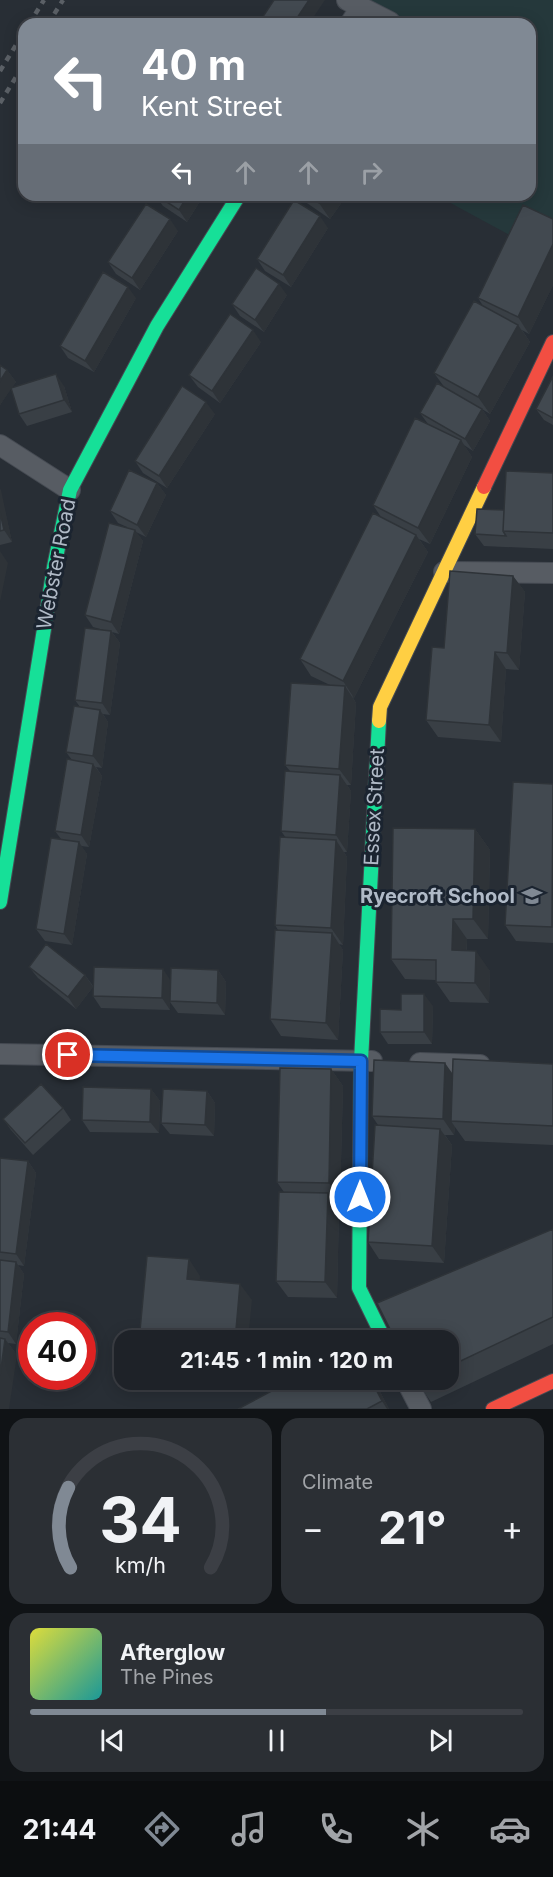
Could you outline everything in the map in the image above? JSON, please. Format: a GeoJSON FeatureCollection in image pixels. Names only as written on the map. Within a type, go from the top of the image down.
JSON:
{"type":"FeatureCollection","features":[{"type":"Feature","properties":{"kind":"street"},"geometry":{"type":"LineString","coordinates":[[354,4],[382,18]]}},
{"type":"Feature","properties":{"kind":"street","name":"Webster Road"},"geometry":{"type":"LineString","coordinates":[[0,902],[54,567],[70,490],[157,326],[235,201]]}},
{"type":"Feature","properties":{"kind":"street","name":"Essex Street"},"geometry":{"type":"LineString","coordinates":[[380,1330],[360,1288],[361,1061],[380,707],[553,342]]}},
{"type":"Feature","properties":{"kind":"street"},"geometry":{"type":"LineString","coordinates":[[0,445],[70,490]]}},
{"type":"Feature","properties":{"kind":"street"},"geometry":{"type":"LineString","coordinates":[[444,572],[553,573]]}},
{"type":"Feature","properties":{"kind":"street"},"geometry":{"type":"LineString","coordinates":[[0,1054],[505,1065]]}},
{"type":"Feature","properties":{"kind":"street"},"geometry":{"type":"LineString","coordinates":[[494,1409],[553,1381]]}},
{"type":"Feature","properties":{"kind":"street"},"geometry":{"type":"LineString","coordinates":[[411,1390],[421,1409]]}},
{"type":"Feature","properties":{"kind":"shaded area"},"geometry":{"type":"Polygon","coordinates":[[[345,0],[553,0],[553,223],[513,237],[447,201],[536,201],[536,18],[376,18],[345,0]]]}},
{"type":"Feature","properties":{"kind":"building"},"geometry":{"type":"Polygon","coordinates":[[[274,0],[309,0],[297,18],[262,18],[274,0]]]}},
{"type":"Feature","properties":{"kind":"building"},"geometry":{"type":"Polygon","coordinates":[[[165,201],[184,201],[179,210],[165,201]]]}},
{"type":"Feature","properties":{"kind":"building"},"geometry":{"type":"Polygon","coordinates":[[[293,201],[320,216],[283,275],[257,259],[293,201]]]}},
{"type":"Feature","properties":{"kind":"building"},"geometry":{"type":"Polygon","coordinates":[[[146,204],[170,219],[132,278],[108,262],[146,204]]]}},
{"type":"Feature","properties":{"kind":"building"},"geometry":{"type":"Polygon","coordinates":[[[523,205],[553,219],[553,244],[518,317],[478,298],[523,205]]]}},
{"type":"Feature","properties":{"kind":"building"},"geometry":{"type":"Polygon","coordinates":[[[256,268],[279,284],[255,320],[232,304],[256,268]]]}},
{"type":"Feature","properties":{"kind":"building"},"geometry":{"type":"Polygon","coordinates":[[[103,272],[128,287],[85,361],[60,346],[103,272]]]}},
{"type":"Feature","properties":{"kind":"building"},"geometry":{"type":"Polygon","coordinates":[[[474,301],[518,325],[478,397],[434,373],[474,301]]]}},
{"type":"Feature","properties":{"kind":"building"},"geometry":{"type":"Polygon","coordinates":[[[230,314],[253,330],[212,391],[189,375],[230,314]]]}},
{"type":"Feature","properties":{"kind":"building"},"geometry":{"type":"Polygon","coordinates":[[[0,365],[7,370],[0,381],[0,365]]]}},
{"type":"Feature","properties":{"kind":"building"},"geometry":{"type":"Polygon","coordinates":[[[56,374],[64,400],[19,414],[11,388],[56,374]]]}},
{"type":"Feature","properties":{"kind":"building"},"geometry":{"type":"Polygon","coordinates":[[[553,376],[553,418],[536,409],[553,376]]]}},
{"type":"Feature","properties":{"kind":"building"},"geometry":{"type":"Polygon","coordinates":[[[437,383],[482,409],[465,439],[420,413],[437,383]]]}},
{"type":"Feature","properties":{"kind":"building"},"geometry":{"type":"Polygon","coordinates":[[[182,386],[206,402],[159,476],[135,461],[182,386]]]}},
{"type":"Feature","properties":{"kind":"building"},"geometry":{"type":"Polygon","coordinates":[[[415,418],[461,440],[418,528],[373,505],[415,418]]]}},
{"type":"Feature","properties":{"kind":"building"},"geometry":{"type":"Polygon","coordinates":[[[129,470],[157,483],[137,525],[110,511],[129,470]]]}},
{"type":"Feature","properties":{"kind":"building"},"geometry":{"type":"Polygon","coordinates":[[[506,471],[553,473],[553,533],[503,531],[506,471]]]}},
{"type":"Feature","properties":{"kind":"building"},"geometry":{"type":"Polygon","coordinates":[[[477,509],[504,510],[503,531],[506,536],[475,534],[477,509]]]}},
{"type":"Feature","properties":{"kind":"building"},"geometry":{"type":"Polygon","coordinates":[[[0,512],[4,530],[0,531],[0,512]]]}},
{"type":"Feature","properties":{"kind":"building"},"geometry":{"type":"Polygon","coordinates":[[[373,513],[416,535],[343,681],[300,659],[373,513]]]}},
{"type":"Feature","properties":{"kind":"building"},"geometry":{"type":"Polygon","coordinates":[[[109,523],[135,530],[111,622],[85,615],[109,523]]]}},
{"type":"Feature","properties":{"kind":"building"},"geometry":{"type":"Polygon","coordinates":[[[450,571],[513,576],[507,653],[495,652],[489,725],[426,720],[432,647],[444,648],[450,571]]]}},
{"type":"Feature","properties":{"kind":"building"},"geometry":{"type":"Polygon","coordinates":[[[85,628],[111,631],[102,703],[75,700],[85,628]]]}},
{"type":"Feature","properties":{"kind":"building"},"geometry":{"type":"Polygon","coordinates":[[[291,683],[345,686],[339,769],[285,765],[291,683]]]}},
{"type":"Feature","properties":{"kind":"building"},"geometry":{"type":"Polygon","coordinates":[[[74,706],[100,710],[93,756],[66,752],[74,706]]]}},
{"type":"Feature","properties":{"kind":"building"},"geometry":{"type":"Polygon","coordinates":[[[67,759],[93,764],[81,835],[55,831],[67,759]]]}},
{"type":"Feature","properties":{"kind":"building"},"geometry":{"type":"Polygon","coordinates":[[[285,771],[340,775],[336,835],[281,831],[285,771]]]}},
{"type":"Feature","properties":{"kind":"building"},"geometry":{"type":"Polygon","coordinates":[[[513,782],[553,784],[552,927],[505,925],[513,782]]]}},
{"type":"Feature","properties":{"kind":"building"},"geometry":{"type":"Polygon","coordinates":[[[393,828],[475,829],[473,919],[453,919],[452,950],[476,951],[475,983],[436,982],[436,960],[391,959],[393,828]]]}},
{"type":"Feature","properties":{"kind":"building"},"geometry":{"type":"Polygon","coordinates":[[[280,837],[336,840],[331,928],[275,925],[280,837]]]}},
{"type":"Feature","properties":{"kind":"building"},"geometry":{"type":"Polygon","coordinates":[[[51,838],[79,842],[64,934],[36,929],[51,838]]]}},
{"type":"Feature","properties":{"kind":"building"},"geometry":{"type":"Polygon","coordinates":[[[275,930],[332,933],[326,1023],[270,1019],[275,930]]]}},
{"type":"Feature","properties":{"kind":"building"},"geometry":{"type":"Polygon","coordinates":[[[46,944],[85,975],[68,997],[29,967],[46,944]]]}},
{"type":"Feature","properties":{"kind":"building"},"geometry":{"type":"Polygon","coordinates":[[[94,967],[163,969],[162,998],[93,996],[94,967]]]}},
{"type":"Feature","properties":{"kind":"building"},"geometry":{"type":"Polygon","coordinates":[[[171,968],[218,970],[217,1003],[170,1001],[171,968]]]}},
{"type":"Feature","properties":{"kind":"building"},"geometry":{"type":"Polygon","coordinates":[[[401,994],[424,994],[424,1032],[380,1032],[380,1009],[401,1010],[401,994]]]}},
{"type":"Feature","properties":{"kind":"building"},"geometry":{"type":"Polygon","coordinates":[[[453,1059],[553,1064],[553,1126],[451,1121],[453,1059]]]}},
{"type":"Feature","properties":{"kind":"building"},"geometry":{"type":"Polygon","coordinates":[[[374,1060],[445,1063],[443,1119],[372,1116],[374,1060]]]}},
{"type":"Feature","properties":{"kind":"building"},"geometry":{"type":"Polygon","coordinates":[[[280,1068],[331,1069],[329,1183],[277,1182],[280,1068]]]}},
{"type":"Feature","properties":{"kind":"building"},"geometry":{"type":"Polygon","coordinates":[[[41,1084],[63,1108],[25,1143],[3,1119],[41,1084]]]}},
{"type":"Feature","properties":{"kind":"building"},"geometry":{"type":"Polygon","coordinates":[[[83,1087],[151,1089],[150,1122],[82,1120],[83,1087]]]}},
{"type":"Feature","properties":{"kind":"building"},"geometry":{"type":"Polygon","coordinates":[[[163,1089],[207,1091],[205,1125],[161,1123],[163,1089]]]}},
{"type":"Feature","properties":{"kind":"building"},"geometry":{"type":"Polygon","coordinates":[[[375,1125],[440,1129],[432,1246],[368,1242],[375,1125]]]}},
{"type":"Feature","properties":{"kind":"building"},"geometry":{"type":"Polygon","coordinates":[[[0,1158],[28,1161],[16,1254],[0,1252],[0,1158]]]}},
{"type":"Feature","properties":{"kind":"building"},"geometry":{"type":"Polygon","coordinates":[[[279,1192],[328,1193],[325,1282],[276,1281],[279,1192]]]}},
{"type":"Feature","properties":{"kind":"building"},"geometry":{"type":"Polygon","coordinates":[[[553,1229],[553,1317],[459,1362],[459,1330],[390,1330],[377,1303],[553,1229]]]}},
{"type":"Feature","properties":{"kind":"building"},"geometry":{"type":"Polygon","coordinates":[[[147,1256],[189,1259],[187,1279],[240,1284],[236,1330],[140,1330],[147,1256]]]}},
{"type":"Feature","properties":{"kind":"building"},"geometry":{"type":"Polygon","coordinates":[[[0,1260],[16,1262],[8,1332],[0,1331],[0,1260]]]}},
{"type":"Feature","properties":{"kind":"building"},"geometry":{"type":"Polygon","coordinates":[[[0,1338],[5,1339],[0,1376],[0,1338]]]}},
{"type":"Feature","properties":{"kind":"building"},"geometry":{"type":"Polygon","coordinates":[[[273,1390],[376,1390],[382,1401],[367,1409],[238,1409],[273,1390]]]}},
{"type":"Feature","properties":{"kind":"railway"},"geometry":{"type":"LineString","coordinates":[[33,18],[44,0]]}},
{"type":"Feature","properties":{"kind":"railway"},"geometry":{"type":"LineString","coordinates":[[52,18],[63,0]]}},
{"type":"Feature","properties":{"kind":"railway"},"geometry":{"type":"LineString","coordinates":[[0,71],[18,42]]}},
{"type":"Feature","properties":{"kind":"railway"},"geometry":{"type":"LineString","coordinates":[[0,103],[18,74]]}},
{"type":"Feature","properties":{"kind":"traffic: fast"},"geometry":{"type":"LineString","coordinates":[[0,902],[54,567],[70,490],[157,326],[235,201]]}},
{"type":"Feature","properties":{"kind":"traffic: fast"},"geometry":{"type":"LineString","coordinates":[[379,721],[361,1061],[359,1288],[380,1330]]}},
{"type":"Feature","properties":{"kind":"traffic: slow"},"geometry":{"type":"LineString","coordinates":[[379,721],[380,707],[484,487]]}},
{"type":"Feature","properties":{"kind":"traffic: jam"},"geometry":{"type":"LineString","coordinates":[[484,487],[553,342]]}},
{"type":"Feature","properties":{"kind":"traffic: jam"},"geometry":{"type":"LineString","coordinates":[[493,1409],[553,1381]]}},
{"type":"Feature","properties":{"kind":"place","name":"Ryecroft School"},"geometry":{"type":"Point","coordinates":[532,896]}},
{"type":"Feature","properties":{"kind":"route"},"geometry":{"type":"LineString","coordinates":[[68,1055],[361,1061],[360,1197]]}}]}
